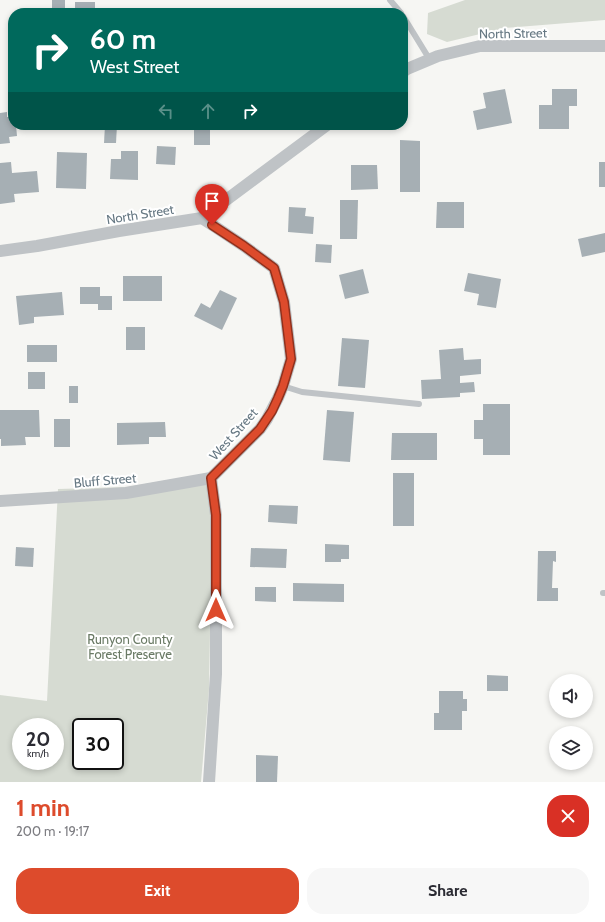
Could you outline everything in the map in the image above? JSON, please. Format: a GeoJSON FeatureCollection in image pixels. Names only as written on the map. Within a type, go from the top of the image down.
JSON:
{"type":"FeatureCollection","features":[{"type":"Feature","properties":{"kind":"street","name":"North Street"},"geometry":{"type":"LineString","coordinates":[[408,69],[438,56],[480,46],[605,46]]}},
{"type":"Feature","properties":{"kind":"street","name":"North Street"},"geometry":{"type":"LineString","coordinates":[[0,251],[202,218],[320,130]]}},
{"type":"Feature","properties":{"kind":"street","name":"West Street"},"geometry":{"type":"LineString","coordinates":[[202,218],[274,268],[284,302],[291,359],[283,386],[272,411],[260,429],[211,478],[216,515],[216,674],[209,782]]}},
{"type":"Feature","properties":{"kind":"street","name":"Bluff Street"},"geometry":{"type":"LineString","coordinates":[[0,501],[126,493],[211,478]]}},
{"type":"Feature","properties":{"kind":"lane"},"geometry":{"type":"LineString","coordinates":[[390,0],[397,8]]}},
{"type":"Feature","properties":{"kind":"lane"},"geometry":{"type":"LineString","coordinates":[[408,24],[430,60]]}},
{"type":"Feature","properties":{"kind":"lane"},"geometry":{"type":"LineString","coordinates":[[283,386],[302,392],[419,404]]}},
{"type":"Feature","properties":{"kind":"green space"},"geometry":{"type":"Polygon","coordinates":[[[465,0],[605,0],[605,20],[505,28],[447,42],[427,34],[428,13],[465,0]]]}},
{"type":"Feature","properties":{"kind":"green space","name":"Runyon County Forest Preserve"},"geometry":{"type":"Polygon","coordinates":[[[210,473],[212,521],[209,689],[201,782],[0,782],[0,695],[47,701],[58,489],[127,487],[210,473]]]}},
{"type":"Feature","properties":{"kind":"building"},"geometry":{"type":"Polygon","coordinates":[[[52,0],[65,0],[65,8],[52,8],[52,0]]]}},
{"type":"Feature","properties":{"kind":"building"},"geometry":{"type":"Polygon","coordinates":[[[75,2],[95,2],[95,8],[75,8],[75,2]]]}},
{"type":"Feature","properties":{"kind":"building"},"geometry":{"type":"Polygon","coordinates":[[[505,89],[512,123],[477,130],[473,111],[486,108],[483,93],[505,89]]]}},
{"type":"Feature","properties":{"kind":"building"},"geometry":{"type":"Polygon","coordinates":[[[552,89],[577,89],[577,106],[569,106],[569,129],[539,129],[539,105],[552,105],[552,89]]]}},
{"type":"Feature","properties":{"kind":"building"},"geometry":{"type":"Polygon","coordinates":[[[7,112],[8,130],[16,130],[17,136],[9,137],[10,143],[0,144],[0,113],[7,112]]]}},
{"type":"Feature","properties":{"kind":"building"},"geometry":{"type":"Polygon","coordinates":[[[105,130],[117,130],[116,143],[104,143],[105,130]]]}},
{"type":"Feature","properties":{"kind":"building"},"geometry":{"type":"Polygon","coordinates":[[[194,130],[210,130],[210,145],[194,145],[194,130]]]}},
{"type":"Feature","properties":{"kind":"building"},"geometry":{"type":"Polygon","coordinates":[[[400,140],[420,141],[420,192],[400,192],[400,140]]]}},
{"type":"Feature","properties":{"kind":"building"},"geometry":{"type":"Polygon","coordinates":[[[157,146],[176,147],[175,165],[156,164],[157,146]]]}},
{"type":"Feature","properties":{"kind":"building"},"geometry":{"type":"Polygon","coordinates":[[[121,151],[138,151],[138,180],[110,179],[111,159],[121,159],[121,151]]]}},
{"type":"Feature","properties":{"kind":"building"},"geometry":{"type":"Polygon","coordinates":[[[57,152],[87,153],[86,189],[56,188],[57,152]]]}},
{"type":"Feature","properties":{"kind":"building"},"geometry":{"type":"Polygon","coordinates":[[[11,162],[12,173],[37,171],[39,192],[14,194],[15,202],[0,204],[0,163],[11,162]]]}},
{"type":"Feature","properties":{"kind":"building"},"geometry":{"type":"Polygon","coordinates":[[[599,162],[605,162],[605,187],[599,187],[599,162]]]}},
{"type":"Feature","properties":{"kind":"building"},"geometry":{"type":"Polygon","coordinates":[[[351,165],[377,165],[378,189],[351,190],[351,165]]]}},
{"type":"Feature","properties":{"kind":"building"},"geometry":{"type":"Polygon","coordinates":[[[340,200],[358,200],[357,239],[340,239],[340,200]]]}},
{"type":"Feature","properties":{"kind":"building"},"geometry":{"type":"Polygon","coordinates":[[[437,202],[464,202],[464,228],[436,228],[437,202]]]}},
{"type":"Feature","properties":{"kind":"building"},"geometry":{"type":"Polygon","coordinates":[[[289,207],[306,208],[305,216],[314,217],[313,234],[288,232],[289,207]]]}},
{"type":"Feature","properties":{"kind":"building"},"geometry":{"type":"Polygon","coordinates":[[[605,233],[605,252],[582,257],[578,239],[605,233]]]}},
{"type":"Feature","properties":{"kind":"building"},"geometry":{"type":"Polygon","coordinates":[[[316,244],[332,245],[331,263],[315,262],[316,244]]]}},
{"type":"Feature","properties":{"kind":"building"},"geometry":{"type":"Polygon","coordinates":[[[363,269],[369,293],[345,299],[339,275],[363,269]]]}},
{"type":"Feature","properties":{"kind":"building"},"geometry":{"type":"Polygon","coordinates":[[[468,273],[501,279],[496,308],[477,305],[479,294],[464,291],[468,273]]]}},
{"type":"Feature","properties":{"kind":"building"},"geometry":{"type":"Polygon","coordinates":[[[123,276],[162,276],[162,301],[123,301],[123,276]]]}},
{"type":"Feature","properties":{"kind":"building"},"geometry":{"type":"Polygon","coordinates":[[[80,287],[100,287],[100,296],[112,296],[112,310],[98,310],[98,304],[80,304],[80,287]]]}},
{"type":"Feature","properties":{"kind":"building"},"geometry":{"type":"Polygon","coordinates":[[[220,290],[237,298],[222,330],[194,316],[201,303],[210,308],[220,290]]]}},
{"type":"Feature","properties":{"kind":"building"},"geometry":{"type":"Polygon","coordinates":[[[62,292],[64,315],[34,317],[34,323],[19,325],[16,296],[62,292]]]}},
{"type":"Feature","properties":{"kind":"building"},"geometry":{"type":"Polygon","coordinates":[[[126,327],[145,327],[145,350],[126,350],[126,327]]]}},
{"type":"Feature","properties":{"kind":"building"},"geometry":{"type":"Polygon","coordinates":[[[342,338],[369,340],[365,388],[338,386],[342,338]]]}},
{"type":"Feature","properties":{"kind":"building"},"geometry":{"type":"Polygon","coordinates":[[[27,345],[57,345],[57,362],[27,362],[27,345]]]}},
{"type":"Feature","properties":{"kind":"building"},"geometry":{"type":"Polygon","coordinates":[[[463,348],[464,360],[481,359],[481,374],[460,376],[460,383],[474,382],[475,392],[460,393],[460,397],[422,399],[421,380],[441,379],[439,350],[463,348]]]}},
{"type":"Feature","properties":{"kind":"building"},"geometry":{"type":"Polygon","coordinates":[[[28,372],[45,372],[45,389],[28,389],[28,372]]]}},
{"type":"Feature","properties":{"kind":"building"},"geometry":{"type":"Polygon","coordinates":[[[69,386],[78,386],[78,403],[69,403],[69,386]]]}},
{"type":"Feature","properties":{"kind":"building"},"geometry":{"type":"Polygon","coordinates":[[[483,404],[510,404],[510,455],[483,455],[483,439],[474,439],[474,420],[483,420],[483,404]]]}},
{"type":"Feature","properties":{"kind":"building"},"geometry":{"type":"Polygon","coordinates":[[[0,410],[39,410],[40,437],[25,437],[26,445],[1,446],[0,410]]]}},
{"type":"Feature","properties":{"kind":"building"},"geometry":{"type":"Polygon","coordinates":[[[327,410],[354,412],[350,462],[323,460],[327,410]]]}},
{"type":"Feature","properties":{"kind":"building"},"geometry":{"type":"Polygon","coordinates":[[[54,419],[70,419],[70,447],[54,447],[54,419]]]}},
{"type":"Feature","properties":{"kind":"building"},"geometry":{"type":"Polygon","coordinates":[[[165,422],[166,437],[149,437],[149,444],[117,445],[117,423],[165,422]]]}},
{"type":"Feature","properties":{"kind":"building"},"geometry":{"type":"Polygon","coordinates":[[[392,433],[437,433],[437,460],[391,460],[392,433]]]}},
{"type":"Feature","properties":{"kind":"building"},"geometry":{"type":"Polygon","coordinates":[[[393,473],[414,473],[414,526],[393,526],[393,473]]]}},
{"type":"Feature","properties":{"kind":"building"},"geometry":{"type":"Polygon","coordinates":[[[269,505],[298,506],[297,524],[268,522],[269,505]]]}},
{"type":"Feature","properties":{"kind":"building"},"geometry":{"type":"Polygon","coordinates":[[[325,544],[349,545],[349,559],[341,559],[341,562],[325,562],[325,544]]]}},
{"type":"Feature","properties":{"kind":"building"},"geometry":{"type":"Polygon","coordinates":[[[16,547],[34,548],[33,567],[15,566],[16,547]]]}},
{"type":"Feature","properties":{"kind":"building"},"geometry":{"type":"Polygon","coordinates":[[[251,548],[287,549],[286,568],[250,567],[251,548]]]}},
{"type":"Feature","properties":{"kind":"building"},"geometry":{"type":"Polygon","coordinates":[[[538,551],[556,551],[556,562],[553,561],[552,588],[558,588],[558,601],[537,601],[538,551]]]}},
{"type":"Feature","properties":{"kind":"building"},"geometry":{"type":"Polygon","coordinates":[[[293,583],[344,584],[344,602],[293,601],[293,583]]]}},
{"type":"Feature","properties":{"kind":"building"},"geometry":{"type":"Polygon","coordinates":[[[255,587],[276,587],[276,602],[255,601],[255,587]]]}},
{"type":"Feature","properties":{"kind":"building"},"geometry":{"type":"Polygon","coordinates":[[[487,675],[508,676],[508,691],[487,691],[487,675]]]}},
{"type":"Feature","properties":{"kind":"building"},"geometry":{"type":"Polygon","coordinates":[[[439,691],[463,691],[463,699],[467,699],[467,711],[462,711],[462,730],[434,730],[434,713],[439,713],[439,691]]]}},
{"type":"Feature","properties":{"kind":"building"},"geometry":{"type":"Polygon","coordinates":[[[256,755],[278,756],[277,782],[256,782],[256,755]]]}},
{"type":"Feature","properties":{"kind":"route"},"geometry":{"type":"LineString","coordinates":[[212,225],[274,268],[284,302],[291,359],[278,398],[272,411],[260,429],[211,478],[216,515],[216,610]]}}]}
